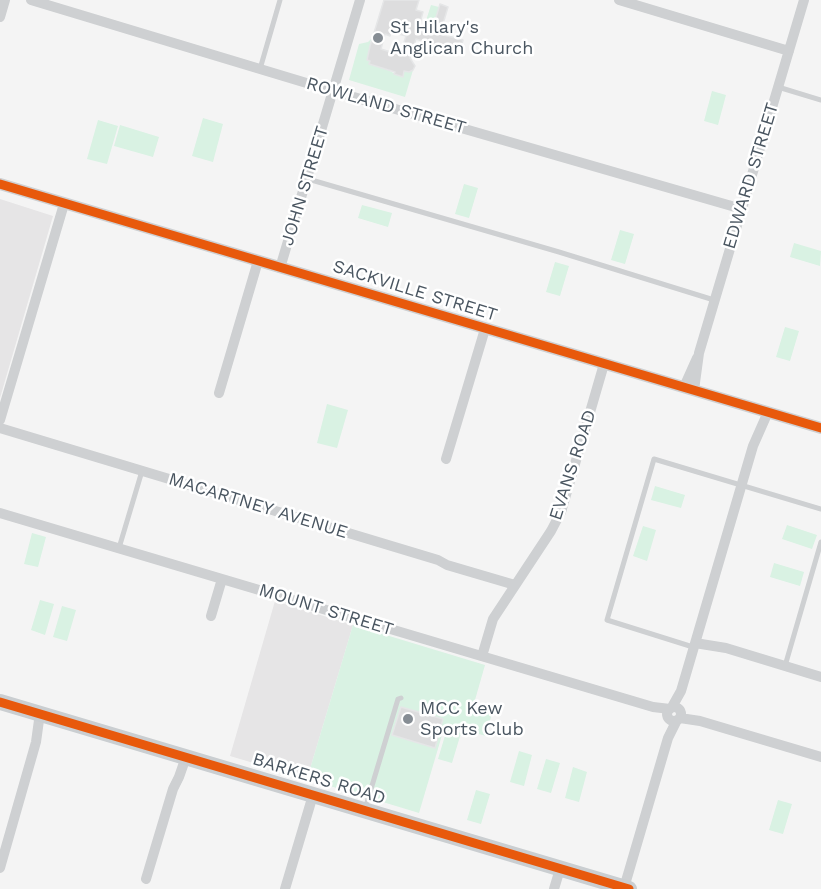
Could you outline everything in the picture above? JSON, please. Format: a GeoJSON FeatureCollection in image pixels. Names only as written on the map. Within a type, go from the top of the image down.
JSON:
{"type":"FeatureCollection","features":[{"type":"Feature","properties":{"kind":"main road","name":"BARKERS ROAD"},"geometry":{"type":"LineString","coordinates":[[0,702],[626,888]]}},
{"type":"Feature","properties":{"kind":"street"},"geometry":{"type":"LineString","coordinates":[[0,17],[5,0]]}},
{"type":"Feature","properties":{"kind":"street","name":"ROWLAND STREET"},"geometry":{"type":"LineString","coordinates":[[31,0],[333,91],[742,209]]}},
{"type":"Feature","properties":{"kind":"street","name":"JOHN STREET"},"geometry":{"type":"LineString","coordinates":[[280,268],[360,0]]}},
{"type":"Feature","properties":{"kind":"street"},"geometry":{"type":"LineString","coordinates":[[619,0],[789,51]]}},
{"type":"Feature","properties":{"kind":"street","name":"EDWARD STREET"},"geometry":{"type":"LineString","coordinates":[[689,388],[804,0]]}},
{"type":"Feature","properties":{"kind":"street","name":"SACKVILLE STREET"},"geometry":{"type":"LineString","coordinates":[[0,184],[821,428]]}},
{"type":"Feature","properties":{"kind":"street"},"geometry":{"type":"LineString","coordinates":[[0,420],[64,204]]}},
{"type":"Feature","properties":{"kind":"street"},"geometry":{"type":"LineString","coordinates":[[219,393],[258,261]]}},
{"type":"Feature","properties":{"kind":"street"},"geometry":{"type":"LineString","coordinates":[[446,459],[485,329]]}},
{"type":"Feature","properties":{"kind":"street","name":"EVANS ROAD"},"geometry":{"type":"LineString","coordinates":[[482,656],[492,620],[551,531],[561,512],[604,364]]}},
{"type":"Feature","properties":{"kind":"street"},"geometry":{"type":"LineString","coordinates":[[626,888],[763,411]]}},
{"type":"Feature","properties":{"kind":"street","name":"MACARTNEY AVENUE"},"geometry":{"type":"LineString","coordinates":[[0,428],[515,585]]}},
{"type":"Feature","properties":{"kind":"street","name":"MOUNT STREET"},"geometry":{"type":"LineString","coordinates":[[0,513],[821,757]]}},
{"type":"Feature","properties":{"kind":"street"},"geometry":{"type":"LineString","coordinates":[[211,616],[222,579]]}},
{"type":"Feature","properties":{"kind":"street"},"geometry":{"type":"LineString","coordinates":[[694,645],[726,648],[821,677]]}},
{"type":"Feature","properties":{"kind":"street"},"geometry":{"type":"LineString","coordinates":[[0,868],[44,714]]}},
{"type":"Feature","properties":{"kind":"street"},"geometry":{"type":"LineString","coordinates":[[146,879],[173,789],[173,775],[182,756]]}},
{"type":"Feature","properties":{"kind":"street"},"geometry":{"type":"LineString","coordinates":[[285,889],[313,795]]}},
{"type":"Feature","properties":{"kind":"street"},"geometry":{"type":"LineString","coordinates":[[554,889],[560,868]]}},
{"type":"Feature","properties":{"kind":"lane"},"geometry":{"type":"LineString","coordinates":[[260,69],[280,0]]}},
{"type":"Feature","properties":{"kind":"lane"},"geometry":{"type":"LineString","coordinates":[[778,87],[821,100]]}},
{"type":"Feature","properties":{"kind":"lane"},"geometry":{"type":"LineString","coordinates":[[308,179],[560,252],[715,300]]}},
{"type":"Feature","properties":{"kind":"lane"},"geometry":{"type":"LineString","coordinates":[[694,645],[606,620],[654,459],[821,509]]}},
{"type":"Feature","properties":{"kind":"lane"},"geometry":{"type":"LineString","coordinates":[[119,548],[142,471]]}},
{"type":"Feature","properties":{"kind":"lane"},"geometry":{"type":"LineString","coordinates":[[785,666],[821,542]]}},
{"type":"Feature","properties":{"kind":"lane"},"geometry":{"type":"LineString","coordinates":[[365,810],[398,699],[401,698]]}},
{"type":"Feature","properties":{"kind":"shaded area"},"geometry":{"type":"Polygon","coordinates":[[[0,199],[53,216],[0,398],[0,199]]]}},
{"type":"Feature","properties":{"kind":"shaded area"},"geometry":{"type":"Polygon","coordinates":[[[275,601],[353,625],[307,779],[230,756],[275,601]]]}},
{"type":"Feature","properties":{"kind":"green space"},"geometry":{"type":"Polygon","coordinates":[[[431,5],[439,7],[434,26],[442,28],[441,34],[453,37],[452,40],[430,34],[427,43],[424,42],[422,33],[431,5]]]}},
{"type":"Feature","properties":{"kind":"green space"},"geometry":{"type":"Polygon","coordinates":[[[371,39],[367,60],[402,77],[404,71],[413,70],[405,97],[349,80],[359,44],[371,39]]]}},
{"type":"Feature","properties":{"kind":"green space"},"geometry":{"type":"Polygon","coordinates":[[[712,91],[726,95],[718,125],[704,121],[712,91]]]}},
{"type":"Feature","properties":{"kind":"green space"},"geometry":{"type":"Polygon","coordinates":[[[203,118],[223,124],[213,162],[192,156],[203,118]]]}},
{"type":"Feature","properties":{"kind":"green space"},"geometry":{"type":"Polygon","coordinates":[[[98,120],[118,126],[107,164],[87,159],[98,120]]]}},
{"type":"Feature","properties":{"kind":"green space"},"geometry":{"type":"Polygon","coordinates":[[[120,125],[159,137],[153,157],[114,146],[120,125]]]}},
{"type":"Feature","properties":{"kind":"green space"},"geometry":{"type":"Polygon","coordinates":[[[464,184],[478,188],[469,218],[455,214],[464,184]]]}},
{"type":"Feature","properties":{"kind":"green space"},"geometry":{"type":"Polygon","coordinates":[[[362,205],[392,213],[388,227],[358,218],[362,205]]]}},
{"type":"Feature","properties":{"kind":"green space"},"geometry":{"type":"Polygon","coordinates":[[[620,230],[634,234],[625,264],[611,260],[620,230]]]}},
{"type":"Feature","properties":{"kind":"green space"},"geometry":{"type":"Polygon","coordinates":[[[794,243],[821,251],[820,266],[790,257],[794,243]]]}},
{"type":"Feature","properties":{"kind":"green space"},"geometry":{"type":"Polygon","coordinates":[[[555,262],[569,266],[560,296],[546,292],[555,262]]]}},
{"type":"Feature","properties":{"kind":"green space"},"geometry":{"type":"Polygon","coordinates":[[[785,327],[799,331],[790,361],[776,357],[785,327]]]}},
{"type":"Feature","properties":{"kind":"green space"},"geometry":{"type":"Polygon","coordinates":[[[327,404],[348,410],[337,448],[317,443],[327,404]]]}},
{"type":"Feature","properties":{"kind":"green space"},"geometry":{"type":"Polygon","coordinates":[[[655,486],[685,495],[681,508],[651,500],[655,486]]]}},
{"type":"Feature","properties":{"kind":"green space"},"geometry":{"type":"Polygon","coordinates":[[[787,525],[817,535],[812,549],[782,539],[787,525]]]}},
{"type":"Feature","properties":{"kind":"green space"},"geometry":{"type":"Polygon","coordinates":[[[643,526],[656,530],[647,561],[633,556],[643,526]]]}},
{"type":"Feature","properties":{"kind":"green space"},"geometry":{"type":"Polygon","coordinates":[[[32,533],[46,537],[38,567],[24,564],[32,533]]]}},
{"type":"Feature","properties":{"kind":"green space"},"geometry":{"type":"Polygon","coordinates":[[[774,563],[804,572],[800,586],[770,577],[774,563]]]}},
{"type":"Feature","properties":{"kind":"green space"},"geometry":{"type":"Polygon","coordinates":[[[40,600],[54,604],[45,635],[31,630],[40,600]]]}},
{"type":"Feature","properties":{"kind":"green space"},"geometry":{"type":"Polygon","coordinates":[[[62,606],[76,610],[67,641],[53,637],[62,606]]]}},
{"type":"Feature","properties":{"kind":"green space","name":"MCC Kew Sports Club"},"geometry":{"type":"Polygon","coordinates":[[[353,625],[485,665],[473,707],[492,713],[486,736],[445,725],[419,813],[307,779],[353,625]]]}},
{"type":"Feature","properties":{"kind":"green space"},"geometry":{"type":"Polygon","coordinates":[[[447,729],[461,733],[452,763],[438,759],[447,729]]]}},
{"type":"Feature","properties":{"kind":"green space"},"geometry":{"type":"Polygon","coordinates":[[[519,751],[532,755],[524,786],[510,782],[519,751]]]}},
{"type":"Feature","properties":{"kind":"green space"},"geometry":{"type":"Polygon","coordinates":[[[546,759],[560,763],[551,793],[537,789],[546,759]]]}},
{"type":"Feature","properties":{"kind":"green space"},"geometry":{"type":"Polygon","coordinates":[[[573,767],[587,772],[579,802],[565,798],[573,767]]]}},
{"type":"Feature","properties":{"kind":"green space"},"geometry":{"type":"Polygon","coordinates":[[[476,790],[490,794],[481,824],[467,820],[476,790]]]}},
{"type":"Feature","properties":{"kind":"green space"},"geometry":{"type":"Polygon","coordinates":[[[778,800],[792,804],[783,834],[769,830],[778,800]]]}},
{"type":"Feature","properties":{"kind":"building","name":"St Hilary's Anglican Church"},"geometry":{"type":"Polygon","coordinates":[[[384,0],[419,0],[416,10],[423,12],[418,30],[431,34],[440,4],[448,7],[440,34],[463,40],[461,48],[450,45],[449,48],[444,48],[416,39],[410,58],[415,66],[409,72],[404,71],[403,77],[394,74],[395,72],[369,64],[370,61],[367,60],[384,0]],[[391,32],[390,36],[385,34],[381,49],[400,55],[406,36],[391,32]]]}},
{"type":"Feature","properties":{"kind":"building"},"geometry":{"type":"Polygon","coordinates":[[[401,707],[443,719],[435,748],[392,735],[401,707]]]}},
{"type":"Feature","properties":{"kind":"cycle path"},"geometry":{"type":"LineString","coordinates":[[0,184],[821,428]]}},
{"type":"Feature","properties":{"kind":"cycle path"},"geometry":{"type":"LineString","coordinates":[[0,702],[629,889]]}},
{"type":"Feature","properties":{"kind":"place","name":"St Hilary's Anglican Church"},"geometry":{"type":"Point","coordinates":[378,38]}},
{"type":"Feature","properties":{"kind":"place","name":"MCC Kew Sports Club"},"geometry":{"type":"Point","coordinates":[408,719]}}]}
